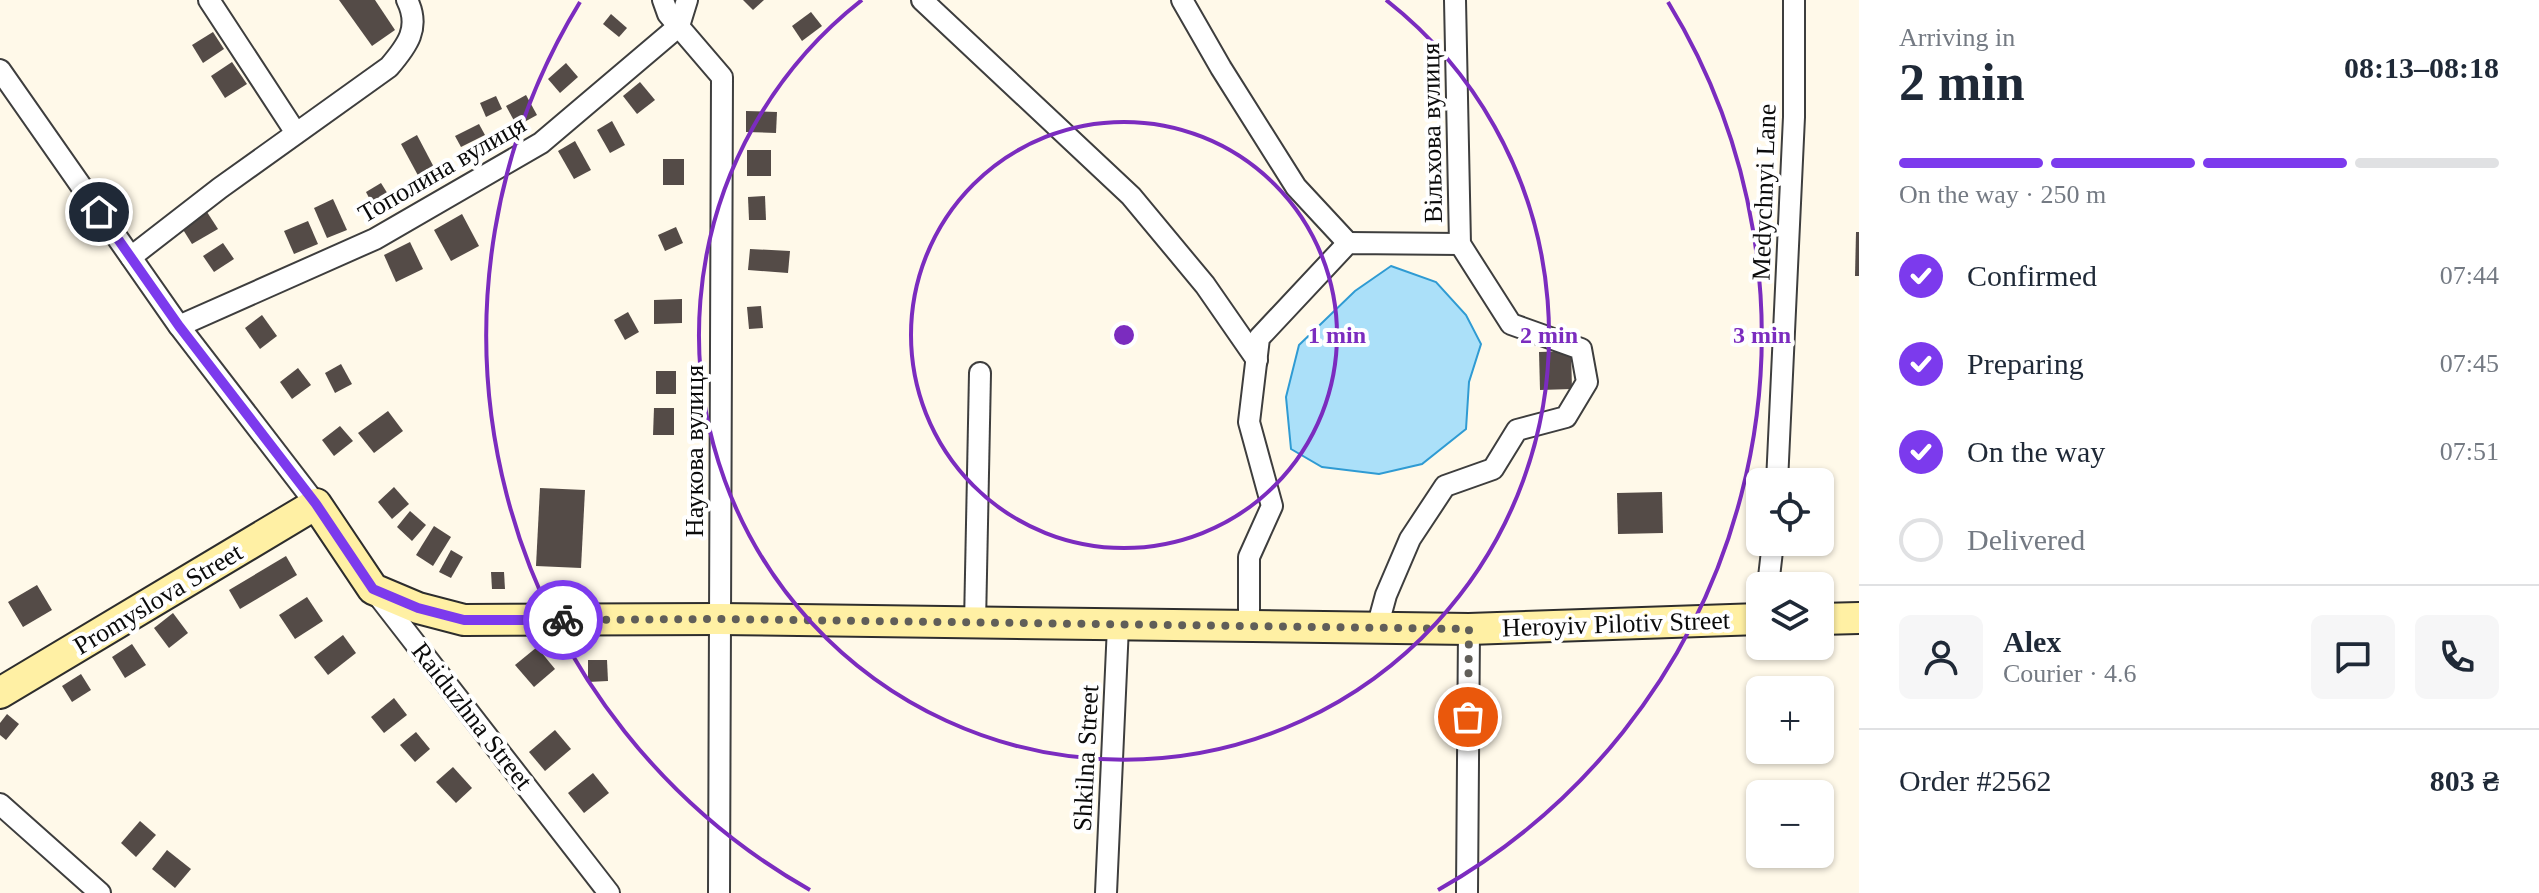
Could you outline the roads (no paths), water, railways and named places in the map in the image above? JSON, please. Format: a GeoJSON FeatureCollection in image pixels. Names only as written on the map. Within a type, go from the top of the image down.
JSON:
{"type":"FeatureCollection","features":[{"type":"Feature","properties":{"kind":"street"},"geometry":{"type":"LineString","coordinates":[[209,0],[296,133]]}},
{"type":"Feature","properties":{"kind":"street"},"geometry":{"type":"LineString","coordinates":[[131,257],[220,188],[389,67],[409,44],[414,22],[407,0]]}},
{"type":"Feature","properties":{"kind":"street","name":"Наукова вулиця"},"geometry":{"type":"LineString","coordinates":[[663,0],[668,14],[722,77],[719,893]]}},
{"type":"Feature","properties":{"kind":"street"},"geometry":{"type":"LineString","coordinates":[[679,26],[687,0]]}},
{"type":"Feature","properties":{"kind":"street"},"geometry":{"type":"LineString","coordinates":[[922,0],[1131,196],[1205,285],[1257,360]]}},
{"type":"Feature","properties":{"kind":"street"},"geometry":{"type":"LineString","coordinates":[[1182,0],[1296,187],[1348,243],[1460,244]]}},
{"type":"Feature","properties":{"kind":"street","name":"Вільхова вулиця"},"geometry":{"type":"LineString","coordinates":[[1377,628],[1386,595],[1410,539],[1445,486],[1493,469],[1517,430],[1566,417],[1587,382],[1581,349],[1511,324],[1460,244],[1455,0]]}},
{"type":"Feature","properties":{"kind":"street","name":"Medychnyi Lane"},"geometry":{"type":"LineString","coordinates":[[1778,468],[1794,117],[1794,0]]}},
{"type":"Feature","properties":{"kind":"street","name":"Тополина вулиця"},"geometry":{"type":"LineString","coordinates":[[179,326],[375,239],[541,143],[679,26]]}},
{"type":"Feature","properties":{"kind":"street","name":"Raiduzhna Street"},"geometry":{"type":"LineString","coordinates":[[0,70],[179,326],[316,504],[373,589],[609,893]]}},
{"type":"Feature","properties":{"kind":"street"},"geometry":{"type":"LineString","coordinates":[[1249,627],[1249,557],[1272,506],[1249,422],[1259,338],[1348,243]]}},
{"type":"Feature","properties":{"kind":"street"},"geometry":{"type":"LineString","coordinates":[[975,624],[980,373]]}},
{"type":"Feature","properties":{"kind":"street","name":"Promyslova Street"},"geometry":{"type":"LineString","coordinates":[[0,693],[316,504]]}},
{"type":"Feature","properties":{"kind":"street","name":"Heroyiv Pilotiv Street"},"geometry":{"type":"LineString","coordinates":[[373,589],[418,608],[464,620],[719,619],[1469,629],[1746,619]]}},
{"type":"Feature","properties":{"kind":"street"},"geometry":{"type":"LineString","coordinates":[[1834,619],[1859,618]]}},
{"type":"Feature","properties":{"kind":"street","name":"Shkilna Street"},"geometry":{"type":"LineString","coordinates":[[1106,893],[1118,626]]}},
{"type":"Feature","properties":{"kind":"street"},"geometry":{"type":"LineString","coordinates":[[1467,893],[1469,629]]}},
{"type":"Feature","properties":{"kind":"street"},"geometry":{"type":"LineString","coordinates":[[0,804],[100,893]]}},
{"type":"Feature","properties":{"kind":"water"},"geometry":{"type":"Polygon","coordinates":[[[1391,266],[1436,282],[1466,315],[1481,344],[1469,382],[1466,429],[1422,464],[1379,474],[1322,467],[1291,449],[1286,397],[1299,345],[1355,291],[1391,266]]]}}]}
